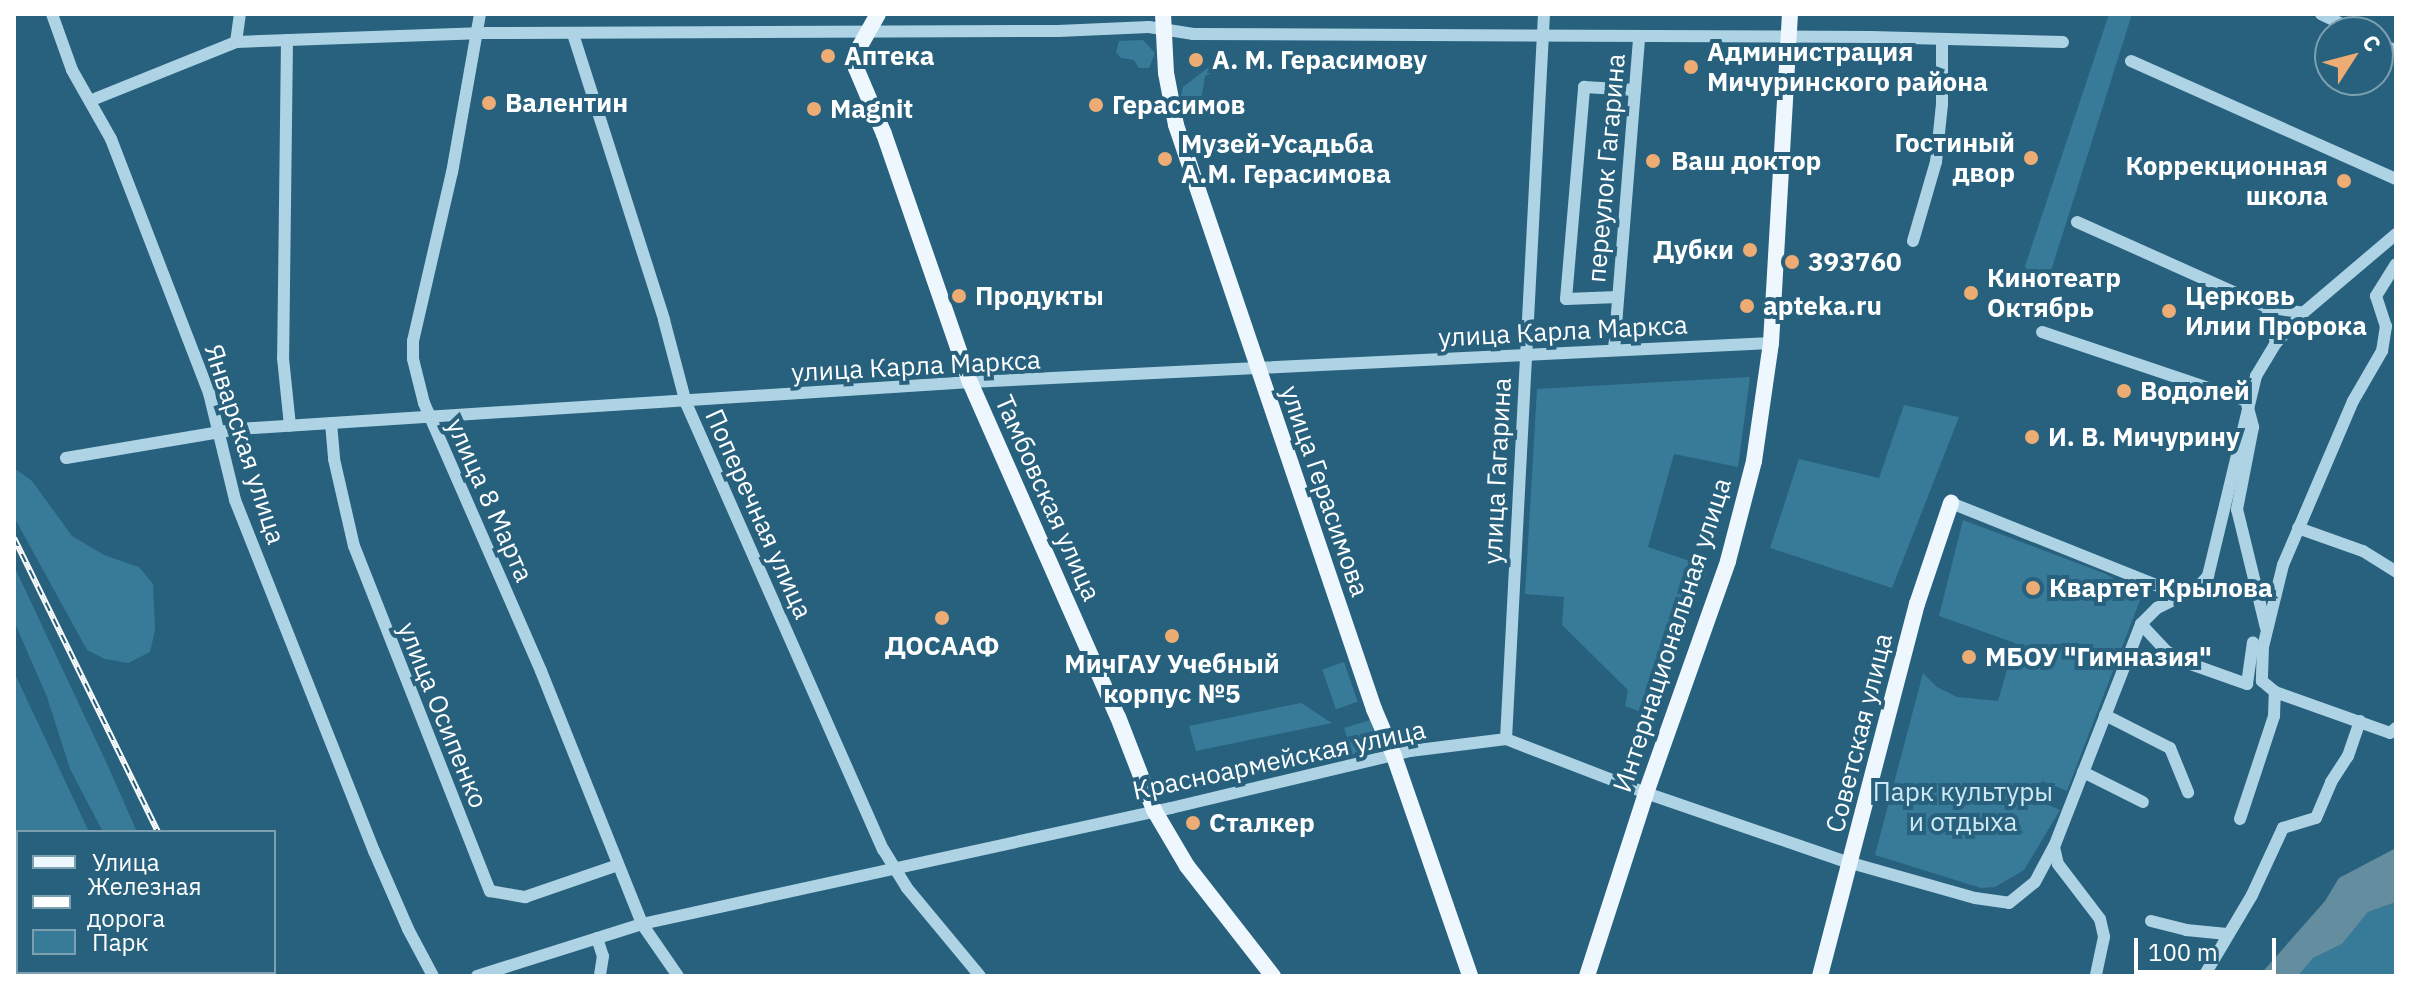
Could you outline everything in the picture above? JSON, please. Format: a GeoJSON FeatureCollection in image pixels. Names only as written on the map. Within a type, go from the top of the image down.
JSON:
{"type":"FeatureCollection","features":[{"type":"Feature","properties":{"kind":"main road","name":"Тамбовская улица"},"geometry":{"type":"LineString","coordinates":[[878,14],[856,53],[861,85],[884,134],[970,382],[1118,717],[1154,810],[1187,866],[1273,976]]}},
{"type":"Feature","properties":{"kind":"main road","name":"Интернациональная улица"},"geometry":{"type":"LineString","coordinates":[[1587,976],[1646,793],[1728,561],[1754,461],[1771,343],[1790,14]]}},
{"type":"Feature","properties":{"kind":"main road","name":"улица Герасимова"},"geometry":{"type":"LineString","coordinates":[[1162,20],[1176,125],[1374,709],[1394,756],[1470,976]]}},
{"type":"Feature","properties":{"kind":"main road","name":"Советская улица"},"geometry":{"type":"LineString","coordinates":[[1820,976],[1917,604],[1951,503]]}},
{"type":"Feature","properties":{"kind":"street","name":"Январская улица"},"geometry":{"type":"LineString","coordinates":[[52,14],[72,70],[92,100],[111,139],[209,393],[240,515],[374,851],[408,929],[433,976]]}},
{"type":"Feature","properties":{"kind":"street"},"geometry":{"type":"LineString","coordinates":[[236,42],[240,14]]}},
{"type":"Feature","properties":{"kind":"street","name":"улица 8 Марта"},"geometry":{"type":"LineString","coordinates":[[480,14],[452,172],[413,341],[413,359],[430,418],[541,671],[642,924],[678,976]]}},
{"type":"Feature","properties":{"kind":"street","name":"улица Гагарина"},"geometry":{"type":"LineString","coordinates":[[1506,739],[1544,14]]}},
{"type":"Feature","properties":{"kind":"street"},"geometry":{"type":"LineString","coordinates":[[92,100],[236,42],[477,33],[870,32],[1162,20],[1193,34],[2063,42]]}},
{"type":"Feature","properties":{"kind":"street","name":"Поперечная улица"},"geometry":{"type":"LineString","coordinates":[[573,34],[664,320],[686,403],[892,868],[980,976]]}},
{"type":"Feature","properties":{"kind":"street","name":"переулок Гагарина"},"geometry":{"type":"LineString","coordinates":[[1614,350],[1639,37]]}},
{"type":"Feature","properties":{"kind":"street"},"geometry":{"type":"LineString","coordinates":[[287,40],[283,358],[290,426]]}},
{"type":"Feature","properties":{"kind":"street"},"geometry":{"type":"LineString","coordinates":[[1913,241],[1936,162],[1942,104],[1942,40]]}},
{"type":"Feature","properties":{"kind":"street"},"geometry":{"type":"LineString","coordinates":[[2131,61],[2396,179]]}},
{"type":"Feature","properties":{"kind":"street"},"geometry":{"type":"LineString","coordinates":[[1618,297],[1566,299],[1584,87],[1635,90]]}},
{"type":"Feature","properties":{"kind":"street"},"geometry":{"type":"LineString","coordinates":[[2077,222],[2267,307],[2303,313]]}},
{"type":"Feature","properties":{"kind":"street"},"geometry":{"type":"LineString","coordinates":[[2096,976],[2104,937],[2100,919],[2058,864],[2054,847],[2141,624],[2157,608],[2196,589],[2208,576],[2247,401],[2256,376],[2276,343],[2303,313],[2396,234]]}},
{"type":"Feature","properties":{"kind":"street"},"geometry":{"type":"LineString","coordinates":[[2393,730],[2275,692],[2262,681],[2266,631],[2283,565],[2353,401],[2382,351],[2391,324],[2376,296],[2396,264]]}},
{"type":"Feature","properties":{"kind":"street"},"geometry":{"type":"LineString","coordinates":[[2267,307],[2276,343]]}},
{"type":"Feature","properties":{"kind":"street"},"geometry":{"type":"LineString","coordinates":[[2042,332],[2247,401]]}},
{"type":"Feature","properties":{"kind":"street","name":"улица Карла Маркса"},"geometry":{"type":"LineString","coordinates":[[66,458],[219,433],[331,423],[686,403],[970,382],[1260,371],[1771,343]]}},
{"type":"Feature","properties":{"kind":"street"},"geometry":{"type":"LineString","coordinates":[[2382,351],[2396,358]]}},
{"type":"Feature","properties":{"kind":"street"},"geometry":{"type":"LineString","coordinates":[[2247,401],[2253,427],[2237,509],[2266,631]]}},
{"type":"Feature","properties":{"kind":"street","name":"улица Осипенко"},"geometry":{"type":"LineString","coordinates":[[331,423],[334,459],[354,546],[490,891],[498,896],[525,897],[618,865]]}},
{"type":"Feature","properties":{"kind":"street"},"geometry":{"type":"LineString","coordinates":[[1951,503],[2181,595]]}},
{"type":"Feature","properties":{"kind":"street"},"geometry":{"type":"LineString","coordinates":[[2298,528],[2363,551],[2396,572]]}},
{"type":"Feature","properties":{"kind":"street"},"geometry":{"type":"LineString","coordinates":[[2141,624],[2166,651],[2185,662],[2247,684],[2253,642]]}},
{"type":"Feature","properties":{"kind":"street"},"geometry":{"type":"LineString","coordinates":[[2240,819],[2274,716],[2275,692]]}},
{"type":"Feature","properties":{"kind":"street"},"geometry":{"type":"LineString","coordinates":[[2105,715],[2170,748],[2188,792]]}},
{"type":"Feature","properties":{"kind":"street"},"geometry":{"type":"LineString","coordinates":[[2204,976],[2252,895],[2283,828],[2316,818],[2331,782],[2348,756],[2360,721]]}},
{"type":"Feature","properties":{"kind":"street","name":"Красноармейская улица"},"geometry":{"type":"LineString","coordinates":[[477,976],[642,924],[1394,756],[1506,739],[1646,793],[1851,862],[1975,898],[2009,903],[2035,882],[2054,847]]}},
{"type":"Feature","properties":{"kind":"street"},"geometry":{"type":"LineString","coordinates":[[2083,772],[2143,802]]}},
{"type":"Feature","properties":{"kind":"street"},"geometry":{"type":"LineString","coordinates":[[2151,921],[2186,930],[2227,934]]}},
{"type":"Feature","properties":{"kind":"street"},"geometry":{"type":"LineString","coordinates":[[597,938],[603,956],[600,976]]}},
{"type":"Feature","properties":{"kind":"green space"},"geometry":{"type":"Polygon","coordinates":[[[2109,14],[2132,14],[2050,274],[2036,280],[2028,275],[2025,266],[2109,14]]]}},
{"type":"Feature","properties":{"kind":"green space"},"geometry":{"type":"Polygon","coordinates":[[[1143,40],[1155,53],[1149,68],[1139,68],[1134,60],[1121,58],[1116,52],[1119,41],[1143,40]]]}},
{"type":"Feature","properties":{"kind":"green space"},"geometry":{"type":"Polygon","coordinates":[[[1223,56],[1230,58],[1229,65],[1205,76],[1202,95],[1190,108],[1185,105],[1180,100],[1183,87],[1223,56]]]}},
{"type":"Feature","properties":{"kind":"green space"},"geometry":{"type":"Polygon","coordinates":[[[1750,377],[1738,467],[1674,454],[1648,547],[1708,567],[1657,718],[1625,706],[1628,690],[1562,625],[1564,597],[1525,594],[1537,389],[1750,377]]]}},
{"type":"Feature","properties":{"kind":"green space"},"geometry":{"type":"Polygon","coordinates":[[[1904,405],[1959,417],[1892,588],[1770,548],[1799,459],[1879,478],[1904,405]]]}},
{"type":"Feature","properties":{"kind":"green space"},"geometry":{"type":"Polygon","coordinates":[[[14,468],[32,481],[72,536],[104,555],[139,567],[153,584],[155,630],[150,652],[128,663],[105,659],[87,650],[14,517],[14,468]]]}},
{"type":"Feature","properties":{"kind":"green space","name":"Парк культуры и отдыха"},"geometry":{"type":"Polygon","coordinates":[[[1963,520],[2106,574],[2142,595],[2067,791],[2042,781],[2034,799],[2060,810],[2024,870],[1995,887],[1981,888],[1875,855],[1923,673],[1937,687],[1957,697],[1998,701],[2015,643],[1939,616],[1963,520]]]}},
{"type":"Feature","properties":{"kind":"green space"},"geometry":{"type":"Polygon","coordinates":[[[14,566],[136,830],[102,830],[70,769],[47,697],[14,621],[14,566]]]}},
{"type":"Feature","properties":{"kind":"green space"},"geometry":{"type":"Polygon","coordinates":[[[1344,662],[1358,702],[1336,709],[1322,669],[1344,662]]]}},
{"type":"Feature","properties":{"kind":"green space"},"geometry":{"type":"Polygon","coordinates":[[[14,672],[88,830],[16,830],[16,974],[154,976],[14,976],[14,672]]]}},
{"type":"Feature","properties":{"kind":"green space"},"geometry":{"type":"Polygon","coordinates":[[[1301,703],[1332,723],[1196,751],[1189,726],[1301,703]]]}},
{"type":"Feature","properties":{"kind":"green space"},"geometry":{"type":"Polygon","coordinates":[[[1370,720],[1378,747],[1352,755],[1344,728],[1370,720]]]}},
{"type":"Feature","properties":{"kind":"green space"},"geometry":{"type":"Polygon","coordinates":[[[2396,902],[2396,976],[2298,976],[2313,958],[2342,944],[2368,912],[2396,902]]]}},
{"type":"Feature","properties":{"kind":"shaded area"},"geometry":{"type":"Polygon","coordinates":[[[2396,848],[2396,902],[2368,912],[2342,944],[2313,958],[2298,976],[2259,976],[2325,901],[2339,878],[2396,848]]]}},
{"type":"Feature","properties":{"kind":"railway"},"geometry":{"type":"LineString","coordinates":[[14,538],[157,830]]}},
{"type":"Feature","properties":{"kind":"place","name":"Аптека"},"geometry":{"type":"Point","coordinates":[828,56]}},
{"type":"Feature","properties":{"kind":"place","name":"А. М. Герасимову"},"geometry":{"type":"Point","coordinates":[1196,60]}},
{"type":"Feature","properties":{"kind":"place","name":"Администрация Мичуринского района"},"geometry":{"type":"Point","coordinates":[1691,67]}},
{"type":"Feature","properties":{"kind":"place","name":"Валентин"},"geometry":{"type":"Point","coordinates":[489,103]}},
{"type":"Feature","properties":{"kind":"place","name":"Герасимов"},"geometry":{"type":"Point","coordinates":[1096,105]}},
{"type":"Feature","properties":{"kind":"place","name":"Magnit"},"geometry":{"type":"Point","coordinates":[814,109]}},
{"type":"Feature","properties":{"kind":"place","name":"Гостиный двор"},"geometry":{"type":"Point","coordinates":[2031,158]}},
{"type":"Feature","properties":{"kind":"place","name":"Музей-Усадьба А.М. Герасимова"},"geometry":{"type":"Point","coordinates":[1165,159]}},
{"type":"Feature","properties":{"kind":"place","name":"Ваш доктор"},"geometry":{"type":"Point","coordinates":[1653,161]}},
{"type":"Feature","properties":{"kind":"place","name":"Коррекционная школа"},"geometry":{"type":"Point","coordinates":[2344,181]}},
{"type":"Feature","properties":{"kind":"place","name":"Дубки"},"geometry":{"type":"Point","coordinates":[1750,250]}},
{"type":"Feature","properties":{"kind":"place","name":"393760"},"geometry":{"type":"Point","coordinates":[1792,262]}},
{"type":"Feature","properties":{"kind":"place","name":"Кинотеатр Октябрь"},"geometry":{"type":"Point","coordinates":[1971,293]}},
{"type":"Feature","properties":{"kind":"place","name":"Продукты"},"geometry":{"type":"Point","coordinates":[959,296]}},
{"type":"Feature","properties":{"kind":"place","name":"apteka.ru"},"geometry":{"type":"Point","coordinates":[1747,306]}},
{"type":"Feature","properties":{"kind":"place","name":"Церковь Илии Пророка"},"geometry":{"type":"Point","coordinates":[2169,311]}},
{"type":"Feature","properties":{"kind":"place","name":"Водолей"},"geometry":{"type":"Point","coordinates":[2124,391]}},
{"type":"Feature","properties":{"kind":"place","name":"И. В. Мичурину"},"geometry":{"type":"Point","coordinates":[2032,437]}},
{"type":"Feature","properties":{"kind":"place","name":"Квартет Крылова"},"geometry":{"type":"Point","coordinates":[2033,588]}},
{"type":"Feature","properties":{"kind":"place","name":"ДОСААФ"},"geometry":{"type":"Point","coordinates":[942,618]}},
{"type":"Feature","properties":{"kind":"place","name":"МичГАУ Учебный корпус №5"},"geometry":{"type":"Point","coordinates":[1172,636]}},
{"type":"Feature","properties":{"kind":"place","name":"МБОУ \"Гимназия\""},"geometry":{"type":"Point","coordinates":[1969,657]}},
{"type":"Feature","properties":{"kind":"place","name":"Сталкер"},"geometry":{"type":"Point","coordinates":[1193,823]}}]}
